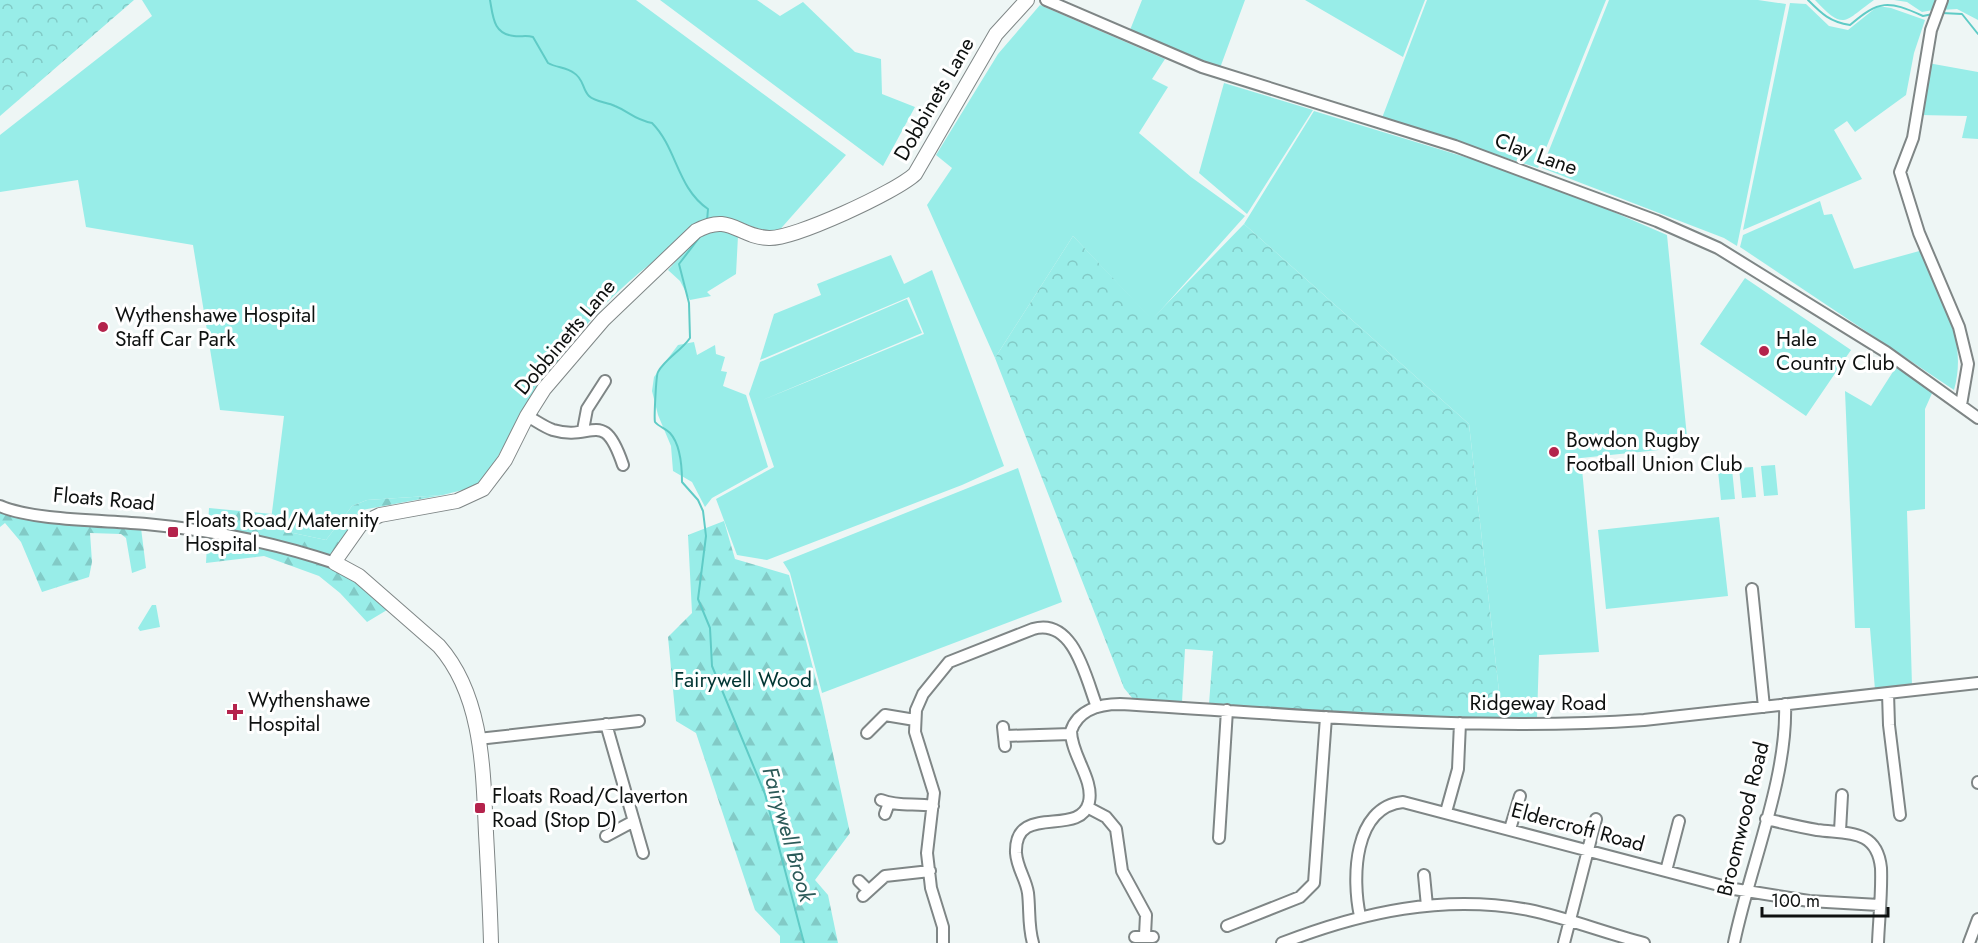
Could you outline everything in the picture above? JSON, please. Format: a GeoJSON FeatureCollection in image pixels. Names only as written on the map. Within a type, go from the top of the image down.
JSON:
{"type":"FeatureCollection","features":[{"type":"Feature","properties":{"kind":"street","name":"Dobbinets Lane"},"geometry":{"type":"LineString","coordinates":[[696,231],[710,224],[723,222],[756,236],[781,237],[875,199],[908,182],[915,174],[996,34],[1027,0]]}},
{"type":"Feature","properties":{"kind":"street","name":"Clay Lane"},"geometry":{"type":"LineString","coordinates":[[1046,0],[1202,67],[1455,146],[1657,221],[1719,248],[1886,352],[1978,418]]}},
{"type":"Feature","properties":{"kind":"street"},"geometry":{"type":"LineString","coordinates":[[1942,0],[1931,30],[1913,138],[1900,172],[1919,233],[1959,327],[1968,364],[1962,405]]}},
{"type":"Feature","properties":{"kind":"street","name":"Dobbinetts Lane"},"geometry":{"type":"LineString","coordinates":[[335,563],[361,524],[380,515],[457,501],[483,489],[505,460],[527,416],[544,389],[603,320],[696,231]]}},
{"type":"Feature","properties":{"kind":"street"},"geometry":{"type":"LineString","coordinates":[[583,430],[583,417],[604,381]]}},
{"type":"Feature","properties":{"kind":"street"},"geometry":{"type":"LineString","coordinates":[[527,416],[552,430],[598,430],[614,439],[623,465]]}},
{"type":"Feature","properties":{"kind":"street","name":"Floats Road"},"geometry":{"type":"LineString","coordinates":[[0,506],[51,516],[148,524],[242,537],[297,550],[335,563],[359,576],[449,658],[464,685],[482,752],[491,943]]}},
{"type":"Feature","properties":{"kind":"street"},"geometry":{"type":"LineString","coordinates":[[1752,589],[1764,707]]}},
{"type":"Feature","properties":{"kind":"street"},"geometry":{"type":"LineString","coordinates":[[943,943],[943,927],[927,851],[933,790],[917,738],[915,720],[923,694],[949,662],[1044,627],[1058,630],[1070,641],[1097,707],[1078,718],[1071,734],[1089,789],[1087,807],[1081,815],[1071,820],[1045,820],[1031,825],[1018,842],[1017,858],[1028,889],[1033,943]]}},
{"type":"Feature","properties":{"kind":"street","name":"Ridgeway Road"},"geometry":{"type":"LineString","coordinates":[[1097,707],[1120,704],[1460,723],[1617,722],[1978,683]]}},
{"type":"Feature","properties":{"kind":"street"},"geometry":{"type":"LineString","coordinates":[[1888,693],[1889,725],[1900,815]]}},
{"type":"Feature","properties":{"kind":"street","name":"Broomwood Road"},"geometry":{"type":"LineString","coordinates":[[1734,943],[1766,819],[1784,734],[1785,704]]}},
{"type":"Feature","properties":{"kind":"street"},"geometry":{"type":"LineString","coordinates":[[1220,837],[1227,710]]}},
{"type":"Feature","properties":{"kind":"street"},"geometry":{"type":"LineString","coordinates":[[867,726],[885,715],[915,720]]}},
{"type":"Feature","properties":{"kind":"street"},"geometry":{"type":"LineString","coordinates":[[1227,926],[1300,897],[1314,883],[1326,717]]}},
{"type":"Feature","properties":{"kind":"street"},"geometry":{"type":"LineString","coordinates":[[478,738],[639,721]]}},
{"type":"Feature","properties":{"kind":"street"},"geometry":{"type":"LineString","coordinates":[[1446,812],[1458,768],[1460,723]]}},
{"type":"Feature","properties":{"kind":"street"},"geometry":{"type":"LineString","coordinates":[[606,724],[643,853]]}},
{"type":"Feature","properties":{"kind":"street"},"geometry":{"type":"LineString","coordinates":[[1004,736],[1040,737],[1071,734]]}},
{"type":"Feature","properties":{"kind":"street"},"geometry":{"type":"LineString","coordinates":[[1510,829],[1521,794]]}},
{"type":"Feature","properties":{"kind":"street"},"geometry":{"type":"LineString","coordinates":[[1840,831],[1842,794]]}},
{"type":"Feature","properties":{"kind":"street"},"geometry":{"type":"LineString","coordinates":[[885,814],[885,801],[900,806],[915,804],[933,806]]}},
{"type":"Feature","properties":{"kind":"street","name":"Eldercroft Road"},"geometry":{"type":"LineString","coordinates":[[1360,916],[1355,890],[1355,872],[1373,816],[1385,806],[1403,802],[1746,891],[1809,901],[1879,905]]}},
{"type":"Feature","properties":{"kind":"street"},"geometry":{"type":"LineString","coordinates":[[1087,807],[1106,816],[1116,829],[1122,871],[1146,915],[1144,936]]}},
{"type":"Feature","properties":{"kind":"street"},"geometry":{"type":"LineString","coordinates":[[1564,943],[1597,818]]}},
{"type":"Feature","properties":{"kind":"street"},"geometry":{"type":"LineString","coordinates":[[1766,819],[1817,830],[1840,831],[1861,836],[1877,852],[1881,868],[1878,943]]}},
{"type":"Feature","properties":{"kind":"street"},"geometry":{"type":"LineString","coordinates":[[1666,871],[1680,820]]}},
{"type":"Feature","properties":{"kind":"street"},"geometry":{"type":"LineString","coordinates":[[606,836],[634,821]]}},
{"type":"Feature","properties":{"kind":"street"},"geometry":{"type":"LineString","coordinates":[[859,881],[866,893],[885,876],[930,871]]}},
{"type":"Feature","properties":{"kind":"street"},"geometry":{"type":"LineString","coordinates":[[1424,874],[1427,906]]}},
{"type":"Feature","properties":{"kind":"street"},"geometry":{"type":"LineString","coordinates":[[1282,943],[1360,916],[1427,906],[1496,906],[1570,921],[1644,943]]}},
{"type":"Feature","properties":{"kind":"street"},"geometry":{"type":"LineString","coordinates":[[1969,943],[1978,919]]}},
{"type":"Feature","properties":{"kind":"green space"},"geometry":{"type":"Polygon","coordinates":[[[0,0],[134,0],[0,116],[0,0]]]}},
{"type":"Feature","properties":{"kind":"green space"},"geometry":{"type":"Polygon","coordinates":[[[142,0],[636,0],[846,155],[776,234],[729,219],[672,249],[641,271],[587,325],[563,355],[520,419],[482,485],[443,495],[367,500],[352,506],[326,540],[270,528],[284,416],[220,410],[193,245],[86,227],[78,180],[0,192],[0,135],[152,16],[142,0]]]}},
{"type":"Feature","properties":{"kind":"green space"},"geometry":{"type":"Polygon","coordinates":[[[660,0],[757,0],[780,16],[803,2],[855,52],[881,59],[882,94],[915,107],[883,166],[660,0]]]}},
{"type":"Feature","properties":{"kind":"green space"},"geometry":{"type":"Polygon","coordinates":[[[1142,0],[1245,0],[1220,68],[1130,30],[1142,0]]]}},
{"type":"Feature","properties":{"kind":"green space"},"geometry":{"type":"Polygon","coordinates":[[[1305,0],[1425,0],[1403,57],[1305,0]]]}},
{"type":"Feature","properties":{"kind":"green space"},"geometry":{"type":"Polygon","coordinates":[[[1427,0],[1606,0],[1538,168],[1382,118],[1427,0]]]}},
{"type":"Feature","properties":{"kind":"green space"},"geometry":{"type":"Polygon","coordinates":[[[1609,0],[1758,0],[1786,4],[1737,246],[1724,238],[1542,168],[1609,0]]]}},
{"type":"Feature","properties":{"kind":"green space"},"geometry":{"type":"Polygon","coordinates":[[[1815,0],[1874,0],[1850,18],[1839,20],[1815,0]]]}},
{"type":"Feature","properties":{"kind":"green space"},"geometry":{"type":"Polygon","coordinates":[[[1894,0],[1938,0],[1933,10],[1922,12],[1907,2],[1894,0]]]}},
{"type":"Feature","properties":{"kind":"green space"},"geometry":{"type":"Polygon","coordinates":[[[1946,0],[1978,0],[1978,20],[1957,9],[1941,10],[1946,0]]]}},
{"type":"Feature","properties":{"kind":"green space"},"geometry":{"type":"Polygon","coordinates":[[[1790,3],[1806,4],[1829,26],[1848,30],[1878,6],[1925,20],[1914,53],[1906,95],[1855,132],[1847,121],[1834,130],[1862,179],[1743,230],[1790,3]]]}},
{"type":"Feature","properties":{"kind":"green space"},"geometry":{"type":"Polygon","coordinates":[[[1040,5],[1165,59],[1152,79],[1168,87],[1139,133],[1191,177],[1245,216],[1152,320],[1073,236],[995,358],[927,205],[952,168],[936,155],[998,54],[1040,5]]]}},
{"type":"Feature","properties":{"kind":"green space"},"geometry":{"type":"Polygon","coordinates":[[[1928,63],[1978,72],[1978,139],[1962,138],[1967,116],[1920,115],[1928,63]]]}},
{"type":"Feature","properties":{"kind":"green space"},"geometry":{"type":"Polygon","coordinates":[[[1224,83],[1313,110],[1247,214],[1199,173],[1224,83]]]}},
{"type":"Feature","properties":{"kind":"green space"},"geometry":{"type":"Polygon","coordinates":[[[1314,111],[1501,168],[1574,195],[1667,235],[1688,447],[1581,458],[1599,652],[1539,655],[1537,718],[1502,718],[1469,424],[1244,224],[1314,111]]]}},
{"type":"Feature","properties":{"kind":"green space"},"geometry":{"type":"Polygon","coordinates":[[[1820,201],[1824,215],[1832,214],[1854,269],[1923,250],[1945,301],[1955,336],[1958,354],[1954,390],[1740,247],[1743,235],[1820,201]]]}},
{"type":"Feature","properties":{"kind":"green space"},"geometry":{"type":"Polygon","coordinates":[[[1244,224],[1469,424],[1502,718],[1441,717],[1209,704],[1213,651],[1185,649],[1182,702],[1133,699],[1124,688],[995,358],[1073,236],[1152,319],[1244,224]]]}},
{"type":"Feature","properties":{"kind":"green space"},"geometry":{"type":"Polygon","coordinates":[[[719,230],[738,236],[736,274],[707,292],[711,296],[690,300],[680,281],[668,270],[697,239],[719,230]]]}},
{"type":"Feature","properties":{"kind":"green space"},"geometry":{"type":"Polygon","coordinates":[[[891,255],[904,284],[932,270],[1004,466],[962,485],[767,560],[737,555],[716,499],[774,467],[749,394],[760,362],[907,299],[922,333],[753,404],[924,334],[909,297],[760,360],[774,314],[821,295],[817,284],[891,255]]]}},
{"type":"Feature","properties":{"kind":"green space"},"geometry":{"type":"Polygon","coordinates":[[[1745,278],[1851,350],[1806,416],[1700,344],[1745,278]]]}},
{"type":"Feature","properties":{"kind":"green space"},"geometry":{"type":"Polygon","coordinates":[[[694,342],[697,355],[715,345],[716,354],[725,357],[721,371],[727,372],[723,386],[746,395],[768,467],[712,498],[705,507],[692,482],[673,471],[671,446],[658,415],[652,391],[654,377],[678,345],[694,342]]]}},
{"type":"Feature","properties":{"kind":"green space"},"geometry":{"type":"Polygon","coordinates":[[[1896,367],[1933,391],[1925,409],[1925,509],[1907,511],[1912,686],[1875,690],[1870,628],[1855,628],[1845,391],[1871,406],[1896,367]]]}},
{"type":"Feature","properties":{"kind":"green space"},"geometry":{"type":"Polygon","coordinates":[[[1775,465],[1778,495],[1764,496],[1761,466],[1775,465]]]}},
{"type":"Feature","properties":{"kind":"green space"},"geometry":{"type":"Polygon","coordinates":[[[1753,467],[1756,497],[1742,498],[1739,468],[1753,467]]]}},
{"type":"Feature","properties":{"kind":"green space"},"geometry":{"type":"Polygon","coordinates":[[[1018,468],[1062,602],[822,693],[790,573],[783,562],[1018,468]]]}},
{"type":"Feature","properties":{"kind":"green space"},"geometry":{"type":"Polygon","coordinates":[[[1732,469],[1735,499],[1721,500],[1718,471],[1732,469]]]}},
{"type":"Feature","properties":{"kind":"green space"},"geometry":{"type":"Polygon","coordinates":[[[443,495],[362,510],[333,551],[333,568],[359,584],[387,610],[367,622],[340,593],[319,576],[264,556],[206,563],[209,508],[272,514],[270,528],[326,540],[352,506],[367,500],[443,495]]]}},
{"type":"Feature","properties":{"kind":"green space"},"geometry":{"type":"Polygon","coordinates":[[[0,512],[54,521],[141,528],[146,568],[132,573],[126,538],[121,534],[90,533],[92,562],[89,577],[42,592],[21,542],[5,523],[0,527],[0,512]]]}},
{"type":"Feature","properties":{"kind":"green space"},"geometry":{"type":"Polygon","coordinates":[[[1719,517],[1728,596],[1606,609],[1598,530],[1719,517]]]}},
{"type":"Feature","properties":{"kind":"green space","name":"Fairywell Wood"},"geometry":{"type":"Polygon","coordinates":[[[724,521],[735,559],[789,575],[822,703],[850,833],[815,880],[828,895],[838,943],[780,943],[780,936],[755,910],[696,733],[676,721],[668,637],[692,613],[688,535],[724,521]]]}},
{"type":"Feature","properties":{"kind":"green space"},"geometry":{"type":"Polygon","coordinates":[[[152,605],[156,605],[160,627],[140,631],[138,628],[152,605]]]}},
{"type":"Feature","properties":{"kind":"waterway","name":"Fairywell Brook"},"geometry":{"type":"LineString","coordinates":[[490,0],[495,23],[502,32],[507,35],[533,37],[548,63],[577,75],[592,98],[652,123],[667,144],[690,190],[708,209],[707,221]]}},
{"type":"Feature","properties":{"kind":"waterway"},"geometry":{"type":"LineString","coordinates":[[1808,0],[1827,17],[1850,25],[1869,11],[1884,5],[1901,7],[1923,16],[1933,14]]}},
{"type":"Feature","properties":{"kind":"waterway"},"geometry":{"type":"LineString","coordinates":[[1942,13],[1962,14],[1978,34]]}},
{"type":"Feature","properties":{"kind":"waterway","name":"Fairywell Brook"},"geometry":{"type":"LineString","coordinates":[[702,234],[679,264],[689,303],[690,338],[658,372],[655,422],[674,438],[680,456],[682,482],[698,500],[703,511],[706,536],[698,599],[710,628],[712,666],[765,794],[804,943]]}},
{"type":"Feature","properties":{"kind":"place","name":"Wythenshawe Hospital Staff Car Park"},"geometry":{"type":"Point","coordinates":[103,327]}},
{"type":"Feature","properties":{"kind":"place","name":"Hale Country Club"},"geometry":{"type":"Point","coordinates":[1764,351]}},
{"type":"Feature","properties":{"kind":"place","name":"Bowdon Rugby Football Union Club"},"geometry":{"type":"Point","coordinates":[1554,452]}},
{"type":"Feature","properties":{"kind":"place","name":"Floats Road/Maternity Hospital"},"geometry":{"type":"Point","coordinates":[173,532]}},
{"type":"Feature","properties":{"kind":"place","name":"Wythenshawe Hospital"},"geometry":{"type":"Point","coordinates":[235,712]}},
{"type":"Feature","properties":{"kind":"place","name":"Floats Road/Claverton Road (Stop D)"},"geometry":{"type":"Point","coordinates":[480,808]}}]}
